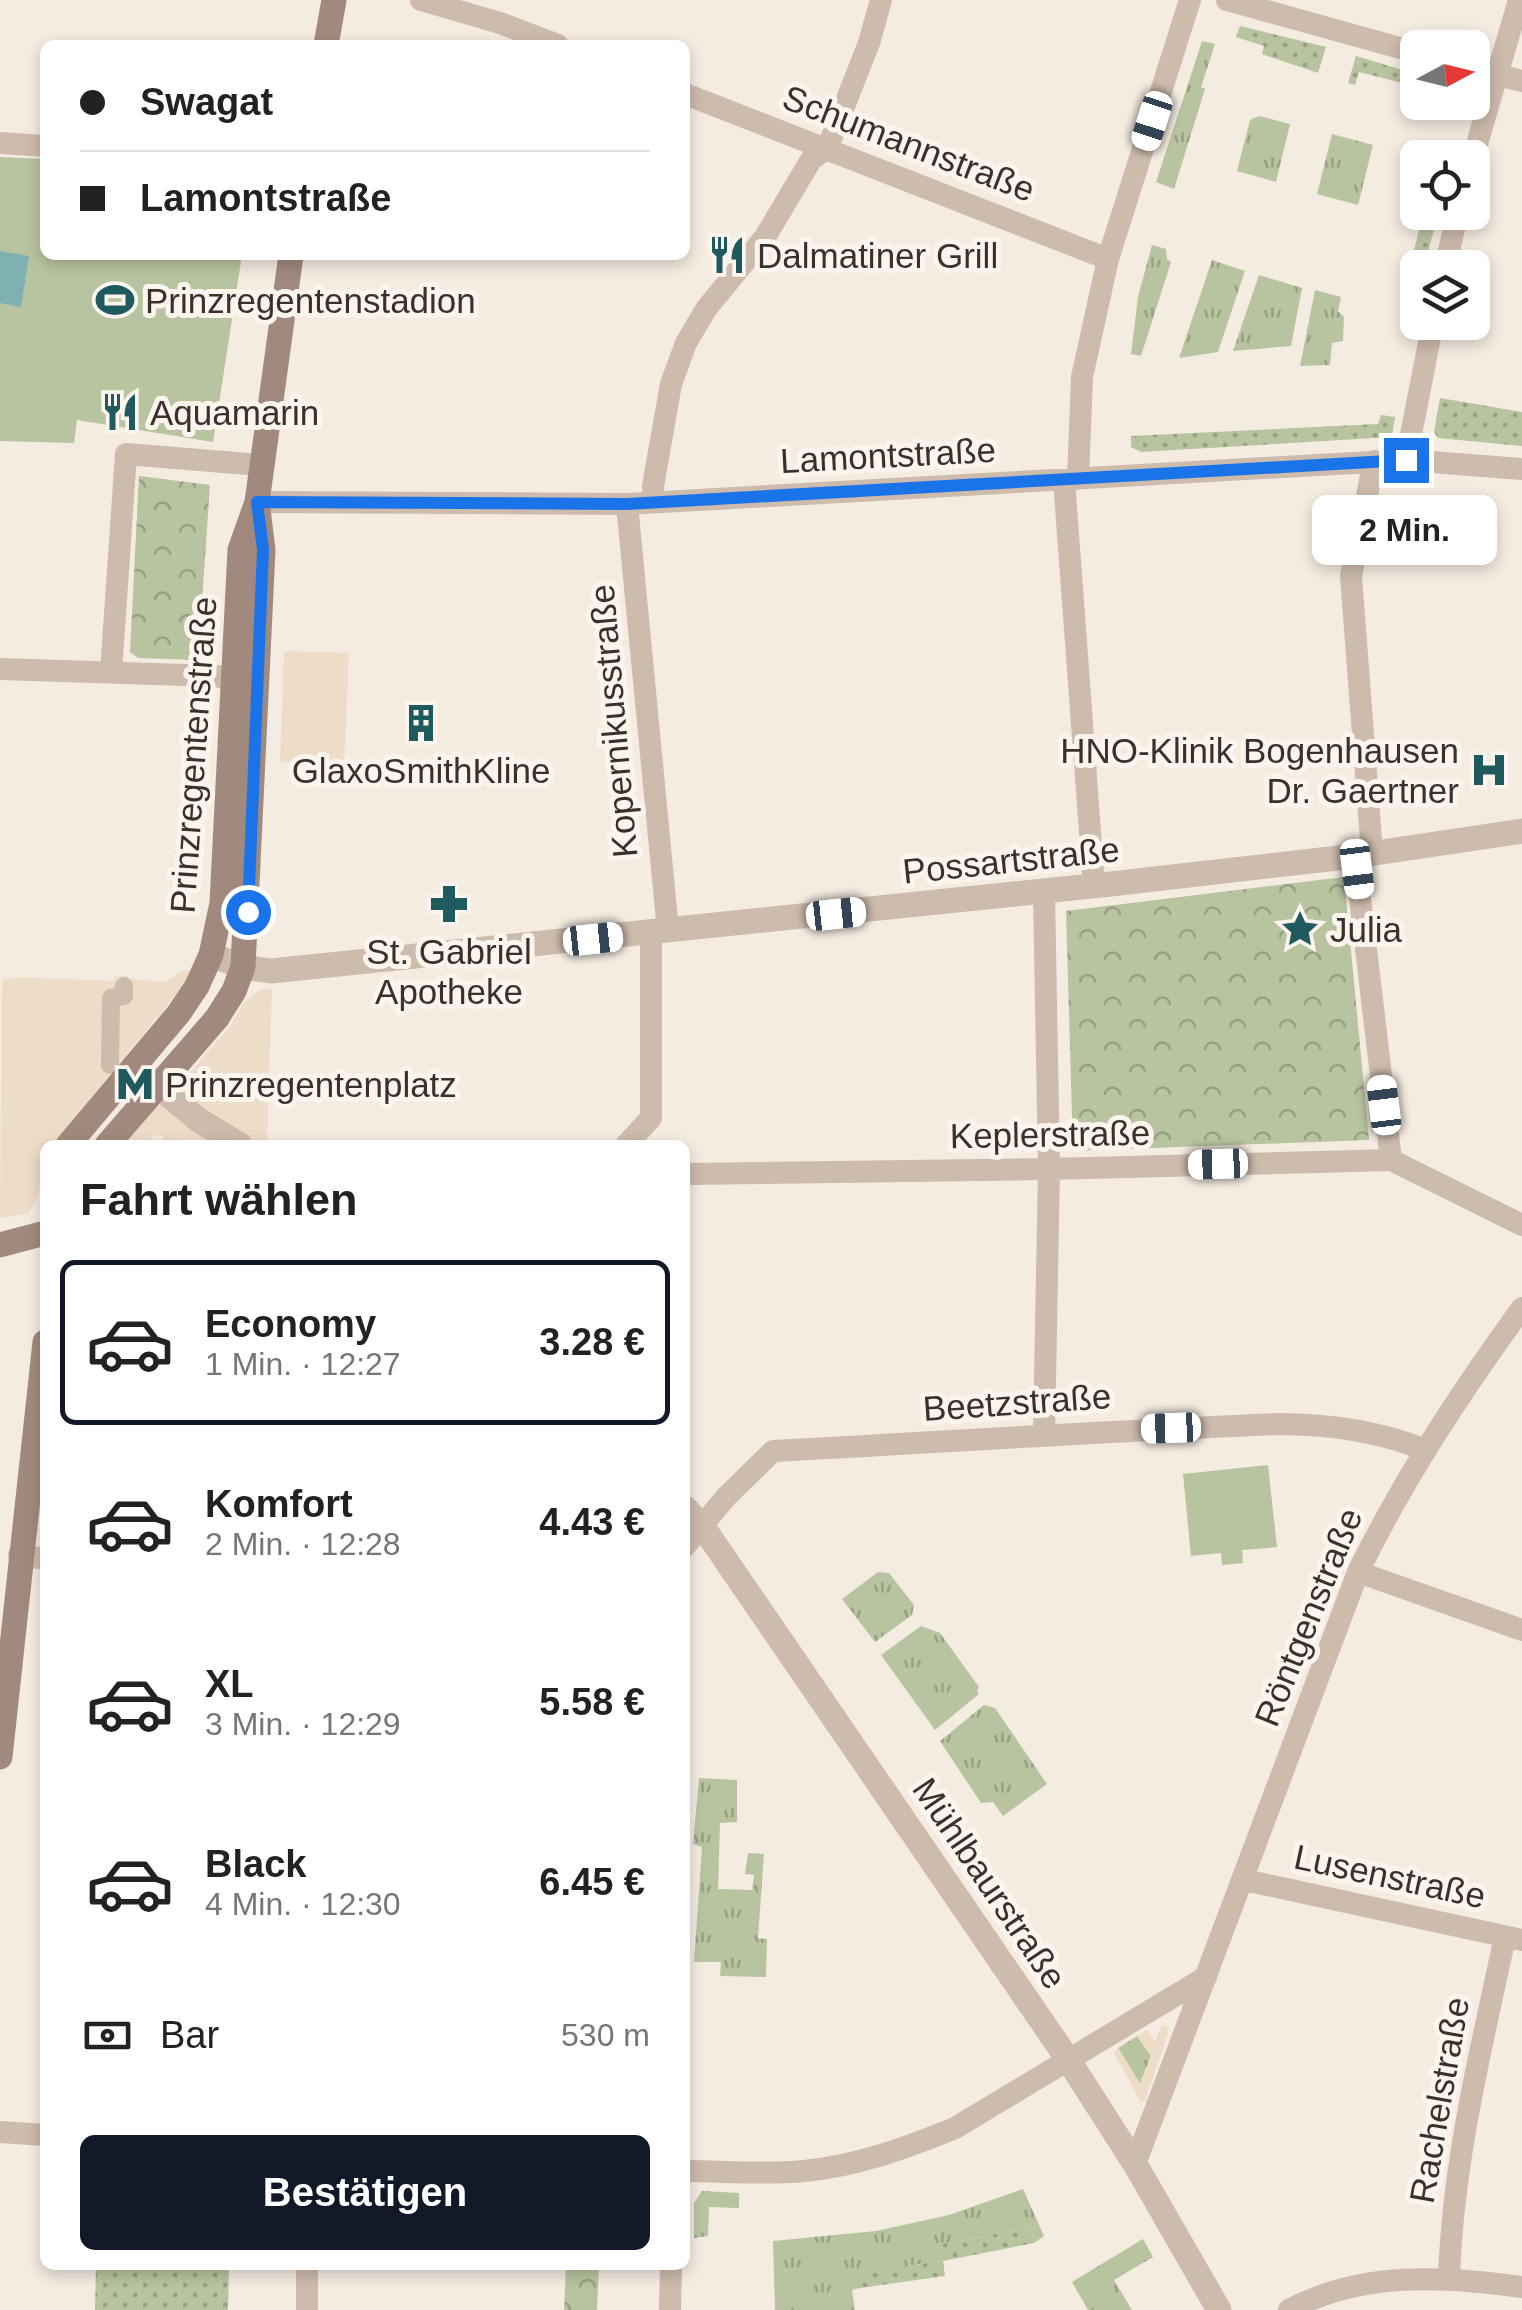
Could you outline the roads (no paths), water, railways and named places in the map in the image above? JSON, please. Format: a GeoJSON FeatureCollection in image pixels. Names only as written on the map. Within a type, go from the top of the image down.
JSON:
{"type":"FeatureCollection","features":[{"type":"Feature","properties":{"kind":"main road"},"geometry":{"type":"LineString","coordinates":[[327,40],[334,0]]}},
{"type":"Feature","properties":{"kind":"main road","name":"Prinzregentenstraße"},"geometry":{"type":"LineString","coordinates":[[71,1140],[122,1066],[186,1004],[211,955],[222,902],[240,550],[257,502],[290,260]]}},
{"type":"Feature","properties":{"kind":"main road","name":"Prinzregentenstraße"},"geometry":{"type":"LineString","coordinates":[[111,1140],[217,1018],[234,992],[243,967],[263,550],[257,502]]}},
{"type":"Feature","properties":{"kind":"main road"},"geometry":{"type":"LineString","coordinates":[[0,1245],[40,1234]]}},
{"type":"Feature","properties":{"kind":"main road"},"geometry":{"type":"LineString","coordinates":[[0,1757],[32,1557],[40,1425]]}},
{"type":"Feature","properties":{"kind":"street"},"geometry":{"type":"LineString","coordinates":[[421,0],[545,40]]}},
{"type":"Feature","properties":{"kind":"street"},"geometry":{"type":"LineString","coordinates":[[654,502],[671,384],[686,343],[706,310],[765,238],[811,160],[828,148],[869,43],[881,0]]}},
{"type":"Feature","properties":{"kind":"street"},"geometry":{"type":"LineString","coordinates":[[1094,886],[1071,479],[1082,376],[1108,259],[1190,0]]}},
{"type":"Feature","properties":{"kind":"street"},"geometry":{"type":"LineString","coordinates":[[1226,0],[1400,48]]}},
{"type":"Feature","properties":{"kind":"street"},"geometry":{"type":"LineString","coordinates":[[1478,140],[1519,0]]}},
{"type":"Feature","properties":{"kind":"street"},"geometry":{"type":"LineString","coordinates":[[1490,73],[1522,81]]}},
{"type":"Feature","properties":{"kind":"street","name":"Schumannstraße"},"geometry":{"type":"LineString","coordinates":[[690,96],[1108,259]]}},
{"type":"Feature","properties":{"kind":"street"},"geometry":{"type":"LineString","coordinates":[[0,143],[40,146]]}},
{"type":"Feature","properties":{"kind":"street"},"geometry":{"type":"LineString","coordinates":[[1406,460],[1429,340]]}},
{"type":"Feature","properties":{"kind":"street"},"geometry":{"type":"LineString","coordinates":[[111,672],[126,454],[262,465]]}},
{"type":"Feature","properties":{"kind":"street","name":"Lamontstraße"},"geometry":{"type":"LineString","coordinates":[[257,502],[627,504],[1406,460],[1522,469]]}},
{"type":"Feature","properties":{"kind":"street"},"geometry":{"type":"LineString","coordinates":[[1374,461],[1351,576],[1364,854],[1391,1160]]}},
{"type":"Feature","properties":{"kind":"street","name":"Kopernikusstraße"},"geometry":{"type":"LineString","coordinates":[[627,504],[660,932],[651,1118],[631,1140]]}},
{"type":"Feature","properties":{"kind":"street"},"geometry":{"type":"LineString","coordinates":[[0,669],[217,676],[257,688]]}},
{"type":"Feature","properties":{"kind":"street","name":"Possartstraße"},"geometry":{"type":"LineString","coordinates":[[211,955],[272,972],[1044,892],[1522,831]]}},
{"type":"Feature","properties":{"kind":"street"},"geometry":{"type":"LineString","coordinates":[[1044,892],[1050,1169],[1044,1434]]}},
{"type":"Feature","properties":{"kind":"street"},"geometry":{"type":"LineString","coordinates":[[124,986],[124,996],[111,998],[122,1066],[232,1140]]}},
{"type":"Feature","properties":{"kind":"street","name":"Keplerstraße"},"geometry":{"type":"LineString","coordinates":[[690,1174],[1391,1160],[1522,1225]]}},
{"type":"Feature","properties":{"kind":"street","name":"Röntgenstraße"},"geometry":{"type":"LineString","coordinates":[[1135,2164],[1358,1572],[1390,1507],[1425,1450],[1520,1313]]}},
{"type":"Feature","properties":{"kind":"street","name":"Beetzstraße"},"geometry":{"type":"LineString","coordinates":[[694,1518],[726,1496],[773,1451],[1044,1434],[1313,1424],[1390,1436],[1425,1450]]}},
{"type":"Feature","properties":{"kind":"street","name":"Mühlbaurstraße"},"geometry":{"type":"LineString","coordinates":[[694,1518],[1069,2061],[1135,2164],[1219,2310]]}},
{"type":"Feature","properties":{"kind":"street"},"geometry":{"type":"LineString","coordinates":[[1358,1572],[1522,1630]]}},
{"type":"Feature","properties":{"kind":"street","name":"Lusenstraße"},"geometry":{"type":"LineString","coordinates":[[1244,1880],[1514,1939]]}},
{"type":"Feature","properties":{"kind":"street","name":"Rachelstraße"},"geometry":{"type":"LineString","coordinates":[[1449,2277],[1452,2212],[1462,2142],[1514,1939]]}},
{"type":"Feature","properties":{"kind":"street"},"geometry":{"type":"LineString","coordinates":[[690,2171],[802,2172],[863,2162],[955,2128],[1206,1977]]}},
{"type":"Feature","properties":{"kind":"street"},"geometry":{"type":"LineString","coordinates":[[0,2132],[40,2136]]}},
{"type":"Feature","properties":{"kind":"street"},"geometry":{"type":"LineString","coordinates":[[308,2270],[308,2310]]}},
{"type":"Feature","properties":{"kind":"street"},"geometry":{"type":"LineString","coordinates":[[670,2310],[671,2270]]}},
{"type":"Feature","properties":{"kind":"street"},"geometry":{"type":"LineString","coordinates":[[1289,2310],[1313,2297],[1378,2282],[1449,2277],[1522,2287]]}},
{"type":"Feature","properties":{"kind":"water"},"geometry":{"type":"Polygon","coordinates":[[[0,251],[29,256],[21,307],[0,303],[0,251]]]}},
{"type":"Feature","properties":{"kind":"place","name":"Dalmatiner Grill"},"geometry":{"type":"Point","coordinates":[727,255]}},
{"type":"Feature","properties":{"kind":"place","name":"Prinzregentenstadion"},"geometry":{"type":"Point","coordinates":[115,300]}},
{"type":"Feature","properties":{"kind":"place","name":"Aquamarin"},"geometry":{"type":"Point","coordinates":[120,412]}},
{"type":"Feature","properties":{"kind":"place","name":"GlaxoSmithKline"},"geometry":{"type":"Point","coordinates":[421,723]}},
{"type":"Feature","properties":{"kind":"place","name":"HNO-Klinik Bogenhausen Dr. Gaertner"},"geometry":{"type":"Point","coordinates":[1489,770]}},
{"type":"Feature","properties":{"kind":"place","name":"St. Gabriel Apotheke"},"geometry":{"type":"Point","coordinates":[449,904]}},
{"type":"Feature","properties":{"kind":"place","name":"Julia"},"geometry":{"type":"Point","coordinates":[1300,929]}},
{"type":"Feature","properties":{"kind":"place","name":"Prinzregentenplatz"},"geometry":{"type":"Point","coordinates":[135,1084]}}]}
